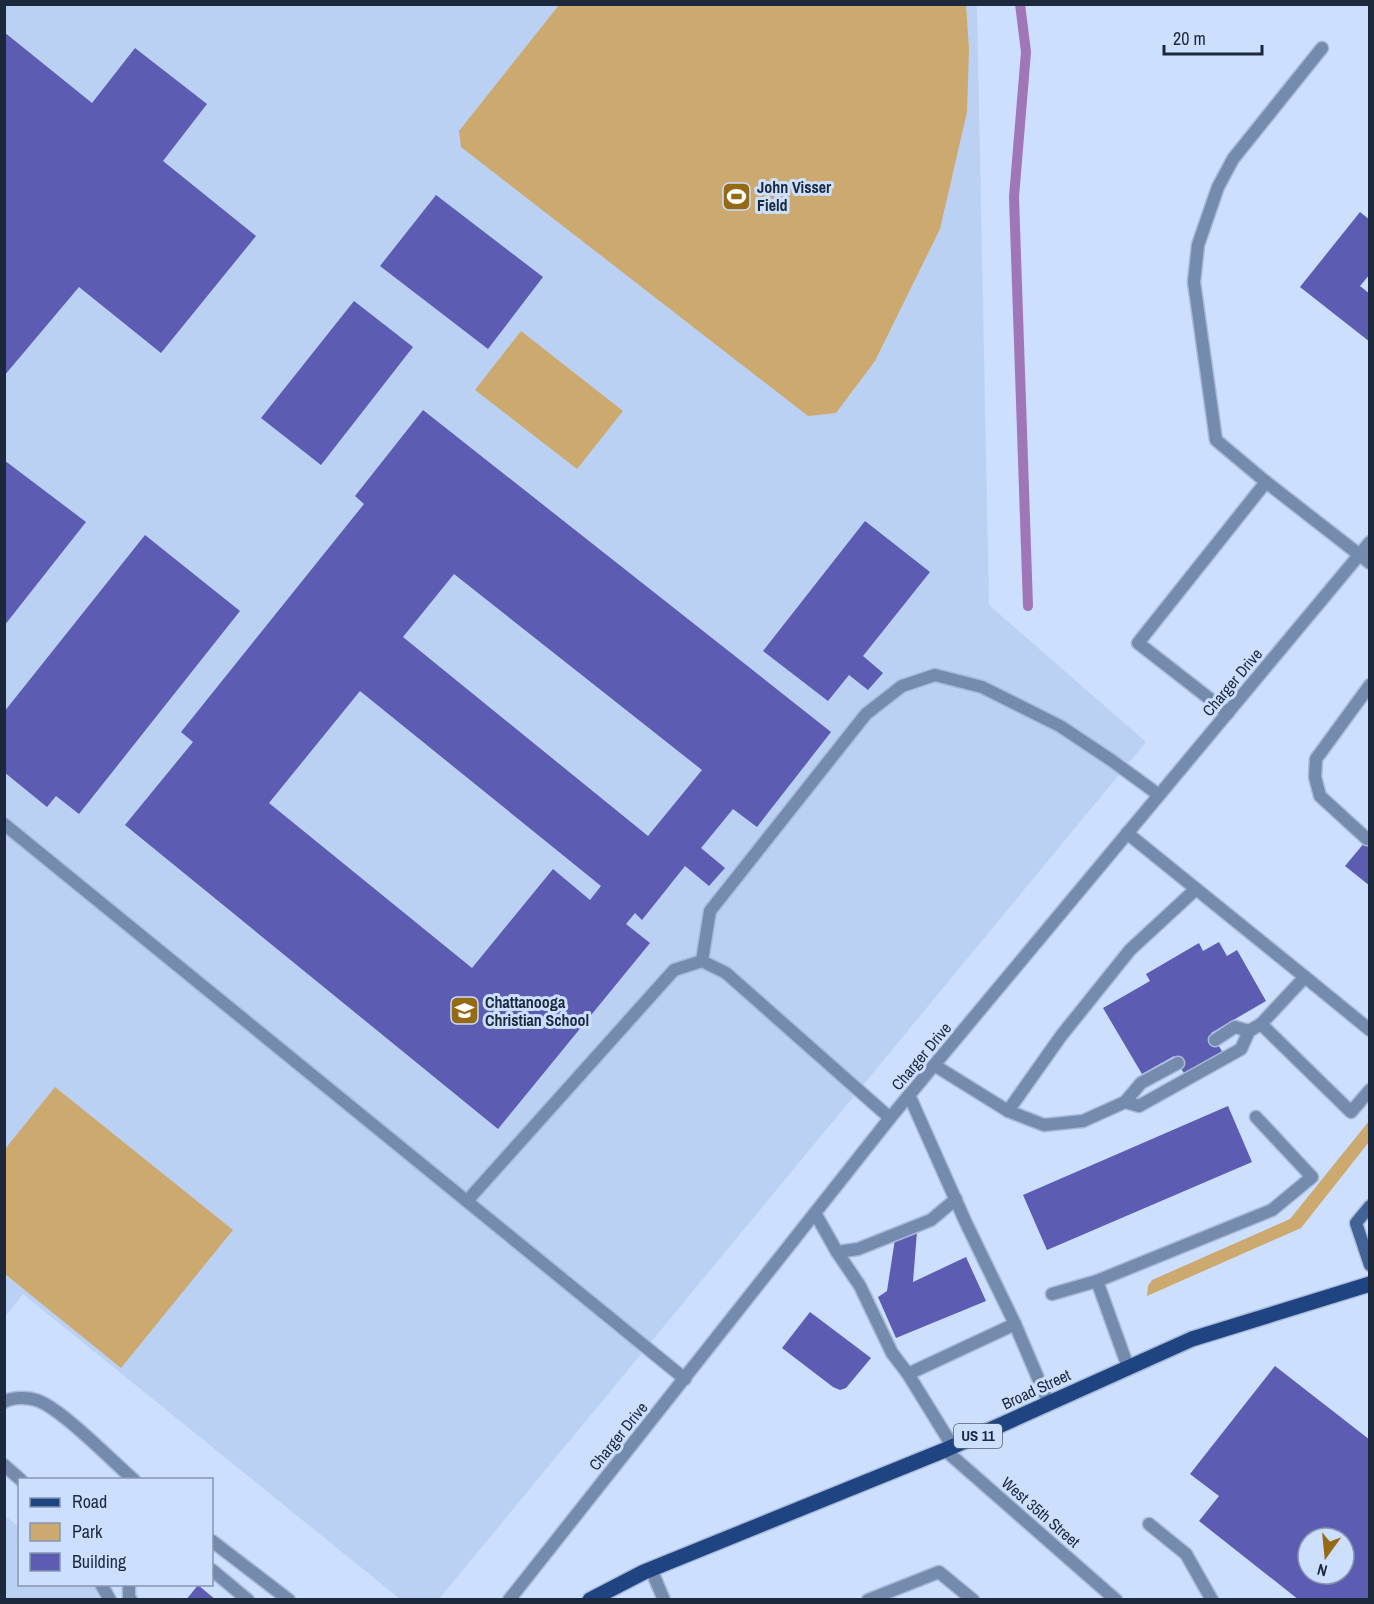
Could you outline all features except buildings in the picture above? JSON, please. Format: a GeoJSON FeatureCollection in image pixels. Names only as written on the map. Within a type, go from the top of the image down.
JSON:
{"type":"FeatureCollection","features":[{"type":"Feature","properties":{"kind":"main road"},"geometry":{"type":"LineString","coordinates":[[1370,1206],[1356,1223],[1370,1265]]}},
{"type":"Feature","properties":{"kind":"main road","name":"Broad Street"},"geometry":{"type":"LineString","coordinates":[[590,1599],[651,1569],[949,1449],[1192,1339],[1370,1284]]}},
{"type":"Feature","properties":{"kind":"street"},"geometry":{"type":"LineString","coordinates":[[1322,48],[1233,159],[1218,187],[1198,245],[1194,282],[1216,440],[1370,563]]}},
{"type":"Feature","properties":{"kind":"street"},"geometry":{"type":"LineString","coordinates":[[1228,713],[1138,643],[1266,482]]}},
{"type":"Feature","properties":{"kind":"street","name":"Charger Drive"},"geometry":{"type":"LineString","coordinates":[[509,1599],[890,1118],[1370,543]]}},
{"type":"Feature","properties":{"kind":"street"},"geometry":{"type":"LineString","coordinates":[[702,962],[711,911],[866,714],[902,686],[935,675],[982,687],[1060,726],[1159,795]]}},
{"type":"Feature","properties":{"kind":"street"},"geometry":{"type":"LineString","coordinates":[[1367,839],[1320,796],[1315,777],[1316,759],[1370,685]]}},
{"type":"Feature","properties":{"kind":"street"},"geometry":{"type":"LineString","coordinates":[[4,824],[685,1379]]}},
{"type":"Feature","properties":{"kind":"street"},"geometry":{"type":"LineString","coordinates":[[1127,833],[1370,1030]]}},
{"type":"Feature","properties":{"kind":"street"},"geometry":{"type":"LineString","coordinates":[[1008,1111],[1061,1036],[1130,950],[1196,889]]}},
{"type":"Feature","properties":{"kind":"street"},"geometry":{"type":"LineString","coordinates":[[467,1201],[674,970],[702,962],[726,973],[890,1118]]}},
{"type":"Feature","properties":{"kind":"street"},"geometry":{"type":"LineString","coordinates":[[1125,1102],[1139,1106],[1241,1049],[1249,1031],[1261,1024],[1305,977]]}},
{"type":"Feature","properties":{"kind":"street"},"geometry":{"type":"LineString","coordinates":[[1261,1024],[1351,1112],[1370,1090]]}},
{"type":"Feature","properties":{"kind":"street"},"geometry":{"type":"LineString","coordinates":[[1215,1040],[1235,1027],[1249,1031]]}},
{"type":"Feature","properties":{"kind":"street"},"geometry":{"type":"LineString","coordinates":[[934,1065],[1008,1111],[1044,1125],[1083,1121],[1125,1102],[1141,1083],[1178,1063]]}},
{"type":"Feature","properties":{"kind":"street"},"geometry":{"type":"LineString","coordinates":[[909,1095],[1015,1324],[1049,1404]]}},
{"type":"Feature","properties":{"kind":"street"},"geometry":{"type":"LineString","coordinates":[[1052,1294],[1097,1281],[1272,1210],[1312,1177],[1256,1117]]}},
{"type":"Feature","properties":{"kind":"street"},"geometry":{"type":"LineString","coordinates":[[837,1252],[858,1249],[931,1220],[956,1199]]}},
{"type":"Feature","properties":{"kind":"street","name":"West 35th Street"},"geometry":{"type":"LineString","coordinates":[[815,1213],[860,1286],[892,1353],[908,1374],[949,1449],[1116,1599]]}},
{"type":"Feature","properties":{"kind":"street"},"geometry":{"type":"LineString","coordinates":[[1097,1281],[1128,1367]]}},
{"type":"Feature","properties":{"kind":"street"},"geometry":{"type":"LineString","coordinates":[[908,1374],[1015,1324]]}},
{"type":"Feature","properties":{"kind":"street"},"geometry":{"type":"LineString","coordinates":[[4,1402],[10,1399],[36,1400],[54,1409],[133,1478]]}},
{"type":"Feature","properties":{"kind":"street"},"geometry":{"type":"LineString","coordinates":[[4,1465],[20,1478]]}},
{"type":"Feature","properties":{"kind":"street"},"geometry":{"type":"LineString","coordinates":[[1149,1524],[1186,1554],[1212,1599]]}},
{"type":"Feature","properties":{"kind":"street"},"geometry":{"type":"LineString","coordinates":[[213,1542],[289,1599]]}},
{"type":"Feature","properties":{"kind":"street"},"geometry":{"type":"LineString","coordinates":[[651,1569],[664,1599]]}},
{"type":"Feature","properties":{"kind":"street"},"geometry":{"type":"LineString","coordinates":[[213,1571],[248,1599]]}},
{"type":"Feature","properties":{"kind":"street"},"geometry":{"type":"LineString","coordinates":[[868,1599],[939,1572],[973,1599]]}},
{"type":"Feature","properties":{"kind":"street"},"geometry":{"type":"LineString","coordinates":[[102,1586],[110,1599]]}},
{"type":"Feature","properties":{"kind":"shaded area","name":"Chattanooga Christian School"},"geometry":{"type":"Polygon","coordinates":[[[5,5],[977,5],[989,605],[1146,742],[439,1599],[400,1599],[23,1294],[5,1317],[5,5]]]}},
{"type":"Feature","properties":{"kind":"shaded area"},"geometry":{"type":"Polygon","coordinates":[[[4,1515],[18,1526],[18,1586],[93,1586],[111,1599],[5,1599],[4,1515]]]}},
{"type":"Feature","properties":{"kind":"green space","name":"John Visser Field"},"geometry":{"type":"Polygon","coordinates":[[[559,5],[966,5],[969,49],[967,112],[940,229],[875,361],[836,413],[808,416],[461,147],[459,131],[559,5]]]}},
{"type":"Feature","properties":{"kind":"green space"},"geometry":{"type":"Polygon","coordinates":[[[521,331],[623,411],[577,469],[475,390],[521,331]]]}},
{"type":"Feature","properties":{"kind":"green space"},"geometry":{"type":"Polygon","coordinates":[[[55,1087],[233,1230],[121,1368],[5,1274],[5,1149],[55,1087]]]}},
{"type":"Feature","properties":{"kind":"green space"},"geometry":{"type":"Polygon","coordinates":[[[1369,1121],[1369,1142],[1301,1228],[1147,1296],[1148,1286],[1152,1280],[1290,1219],[1369,1121]]]}},
{"type":"Feature","properties":{"kind":"waterway"},"geometry":{"type":"LineString","coordinates":[[1020,4],[1026,52],[1014,197],[1028,606]]}},
{"type":"Feature","properties":{"kind":"place","name":"John Visser Field"},"geometry":{"type":"Point","coordinates":[736,196]}},
{"type":"Feature","properties":{"kind":"place","name":"Chattanooga Christian School"},"geometry":{"type":"Point","coordinates":[464,1011]}}]}
